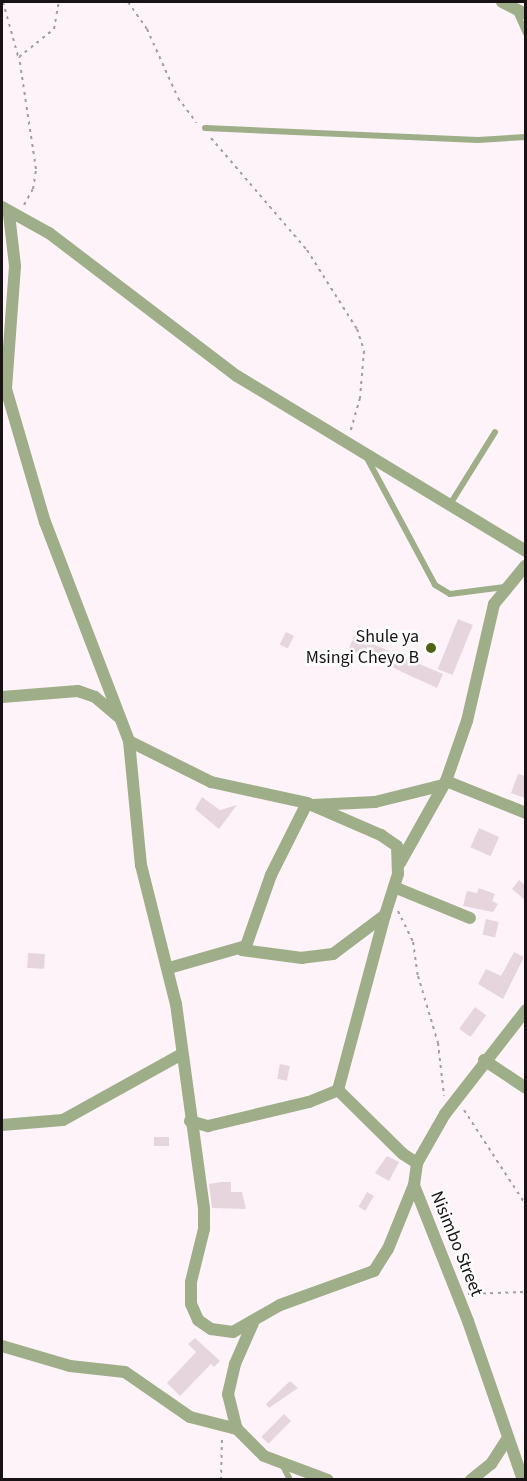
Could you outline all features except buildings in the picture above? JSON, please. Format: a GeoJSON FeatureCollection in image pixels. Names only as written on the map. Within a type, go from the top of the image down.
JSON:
{"type":"FeatureCollection","features":[{"type":"Feature","properties":{"kind":"street"},"geometry":{"type":"LineString","coordinates":[[9,212],[59,240],[237,376],[448,507],[524,548]]}},
{"type":"Feature","properties":{"kind":"street"},"geometry":{"type":"LineString","coordinates":[[9,212],[15,266],[6,389],[45,522],[129,741],[141,865],[168,968],[204,1222],[191,1282],[191,1304],[198,1320],[210,1329],[233,1332],[253,1323],[280,1305],[374,1271],[388,1249],[414,1185]]}},
{"type":"Feature","properties":{"kind":"street"},"geometry":{"type":"LineString","coordinates":[[338,1090],[400,863],[445,783],[467,720],[487,624],[506,587],[525,565]]}},
{"type":"Feature","properties":{"kind":"street"},"geometry":{"type":"LineString","coordinates":[[2,697],[78,691],[106,704],[121,720]]}},
{"type":"Feature","properties":{"kind":"street"},"geometry":{"type":"LineString","coordinates":[[129,741],[212,782],[309,804],[391,841],[397,846],[400,863]]}},
{"type":"Feature","properties":{"kind":"street"},"geometry":{"type":"LineString","coordinates":[[309,804],[375,802],[445,783],[525,813]]}},
{"type":"Feature","properties":{"kind":"street"},"geometry":{"type":"LineString","coordinates":[[242,950],[271,875],[309,804]]}},
{"type":"Feature","properties":{"kind":"street"},"geometry":{"type":"LineString","coordinates":[[392,894],[470,918]]}},
{"type":"Feature","properties":{"kind":"street"},"geometry":{"type":"LineString","coordinates":[[168,968],[200,956],[242,950],[258,955],[323,958],[385,915]]}},
{"type":"Feature","properties":{"kind":"street","name":"Nisimbo Street"},"geometry":{"type":"LineString","coordinates":[[523,1479],[414,1185],[417,1163],[446,1114],[484,1060],[525,1010]]}},
{"type":"Feature","properties":{"kind":"street"},"geometry":{"type":"LineString","coordinates":[[2,1125],[63,1120],[182,1054]]}},
{"type":"Feature","properties":{"kind":"street"},"geometry":{"type":"LineString","coordinates":[[484,1060],[525,1088]]}},
{"type":"Feature","properties":{"kind":"street"},"geometry":{"type":"LineString","coordinates":[[190,1121],[208,1126],[309,1102],[338,1090]]}},
{"type":"Feature","properties":{"kind":"street"},"geometry":{"type":"LineString","coordinates":[[338,1090],[403,1154],[417,1163]]}},
{"type":"Feature","properties":{"kind":"street"},"geometry":{"type":"LineString","coordinates":[[253,1323],[235,1364],[228,1394],[237,1429],[255,1450],[282,1464],[328,1479]]}},
{"type":"Feature","properties":{"kind":"street"},"geometry":{"type":"LineString","coordinates":[[2,1346],[70,1366],[125,1372],[189,1417],[237,1429]]}},
{"type":"Feature","properties":{"kind":"street"},"geometry":{"type":"LineString","coordinates":[[471,1479],[491,1464],[507,1439]]}},
{"type":"Feature","properties":{"kind":"lane"},"geometry":{"type":"LineString","coordinates":[[516,6],[525,33]]}},
{"type":"Feature","properties":{"kind":"lane"},"geometry":{"type":"LineString","coordinates":[[205,128],[478,140],[525,137]]}},
{"type":"Feature","properties":{"kind":"lane"},"geometry":{"type":"LineString","coordinates":[[448,507],[495,432]]}},
{"type":"Feature","properties":{"kind":"lane"},"geometry":{"type":"LineString","coordinates":[[366,457],[435,585],[450,594],[506,587]]}},
{"type":"Feature","properties":{"kind":"lane"},"geometry":{"type":"LineString","coordinates":[[282,1464],[290,1479]]}},
{"type":"Feature","properties":{"kind":"path"},"geometry":{"type":"LineString","coordinates":[[3,2],[19,57],[36,169],[33,189],[9,212]]}},
{"type":"Feature","properties":{"kind":"path"},"geometry":{"type":"LineString","coordinates":[[19,57],[54,29],[59,2]]}},
{"type":"Feature","properties":{"kind":"path"},"geometry":{"type":"LineString","coordinates":[[128,2],[147,29],[183,107],[205,128],[307,250],[357,329],[364,344],[360,398],[348,446]]}},
{"type":"Feature","properties":{"kind":"path"},"geometry":{"type":"LineString","coordinates":[[392,894],[413,942],[418,976],[438,1043],[446,1114]]}},
{"type":"Feature","properties":{"kind":"path"},"geometry":{"type":"LineString","coordinates":[[457,1098],[525,1205]]}},
{"type":"Feature","properties":{"kind":"path"},"geometry":{"type":"LineString","coordinates":[[456,1294],[525,1292]]}},
{"type":"Feature","properties":{"kind":"path"},"geometry":{"type":"LineString","coordinates":[[221,1479],[222,1425]]}},
{"type":"Feature","properties":{"kind":"place","name":"Shule ya Msingi Cheyo B"},"geometry":{"type":"Point","coordinates":[431,648]}}]}
